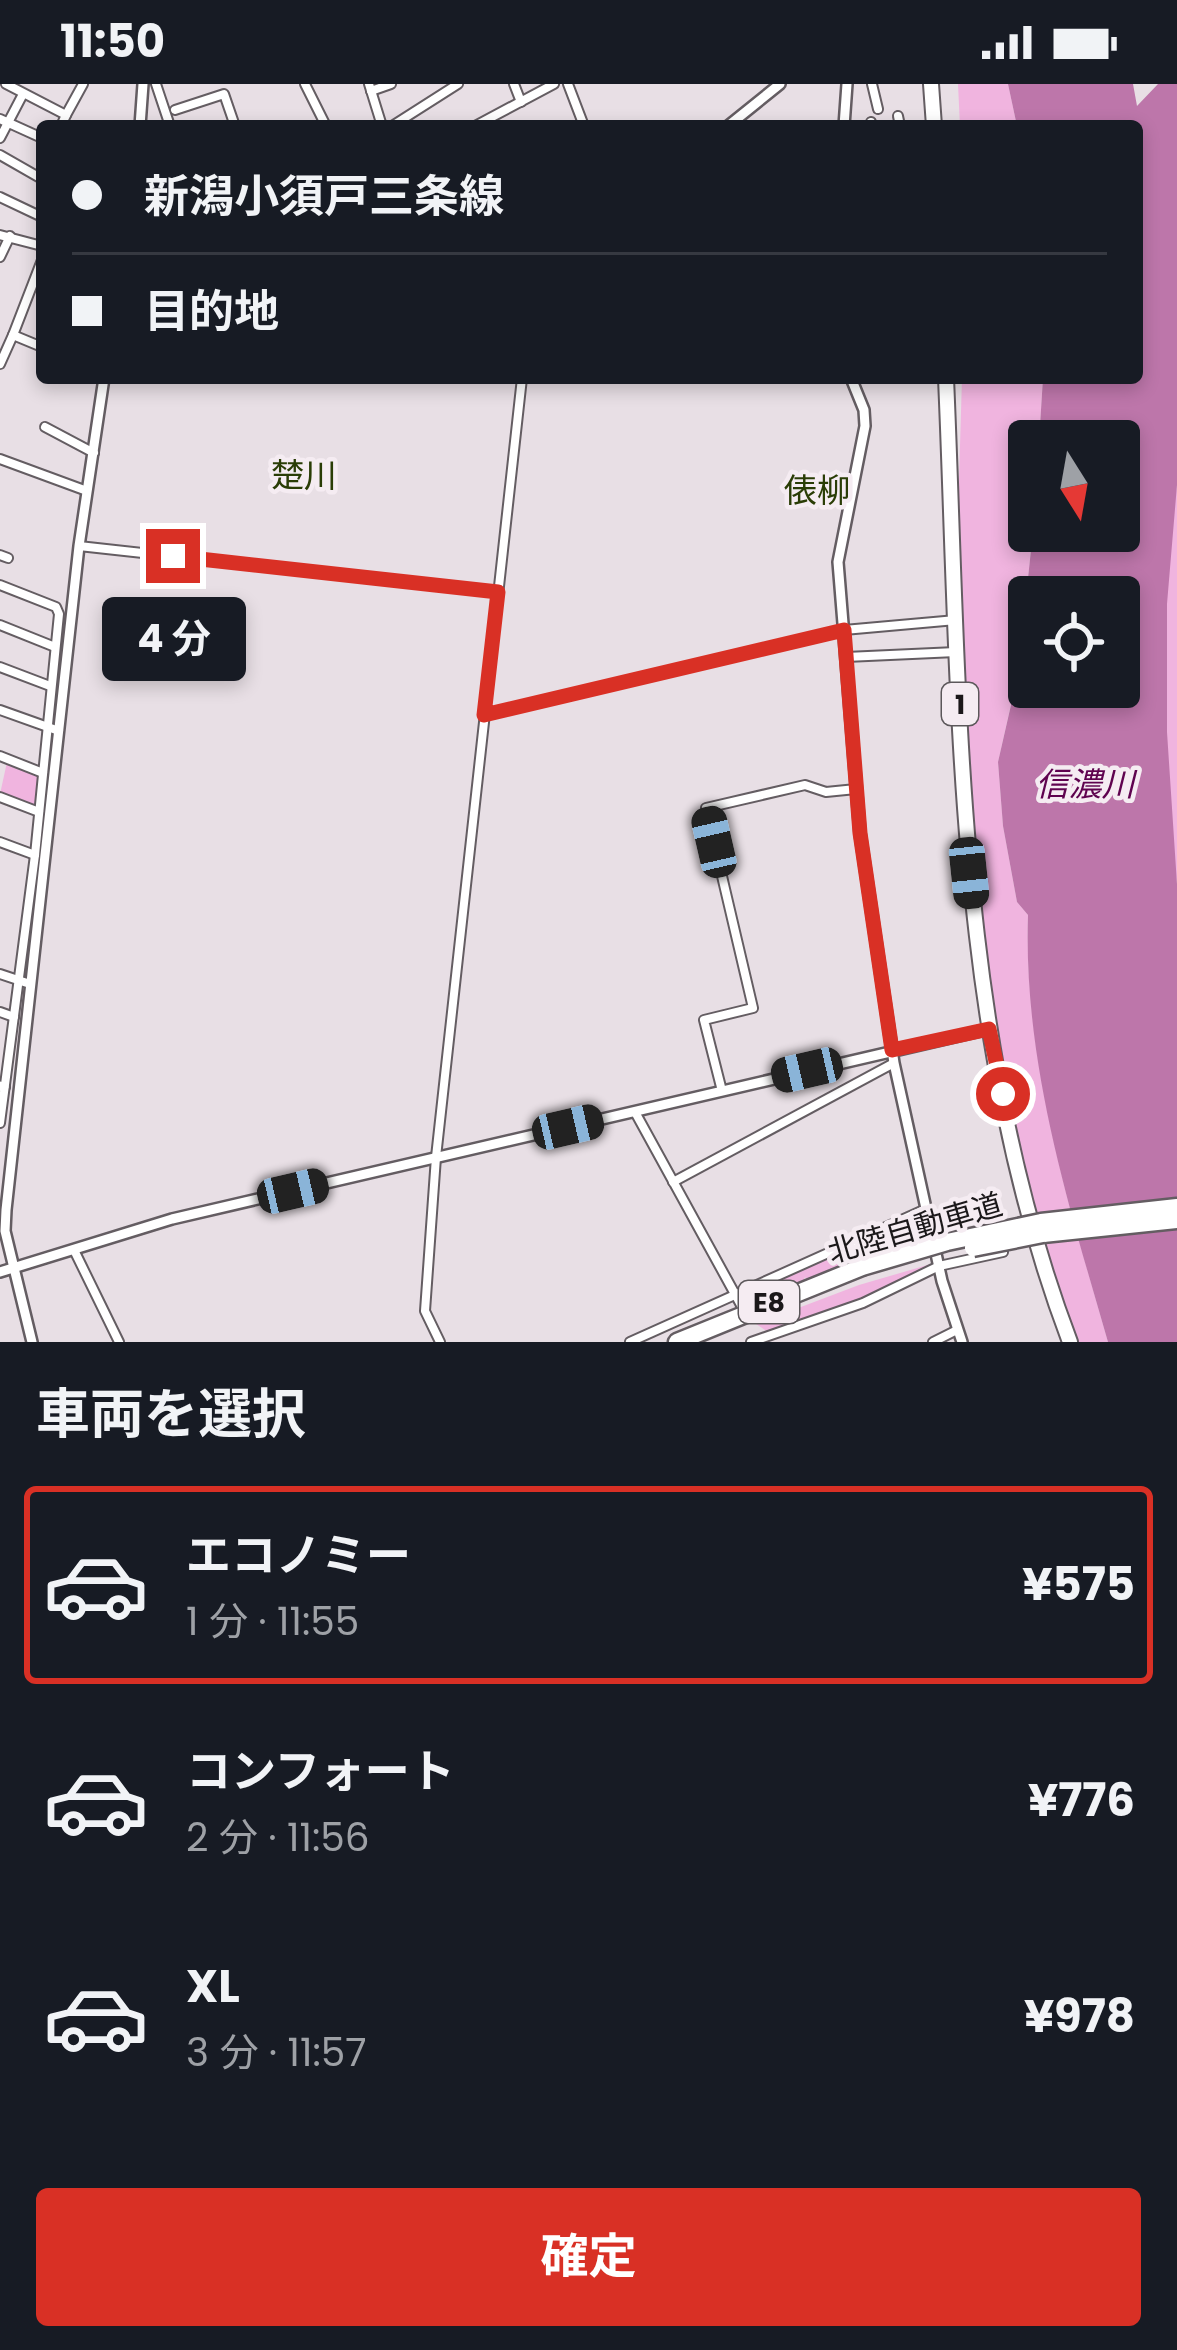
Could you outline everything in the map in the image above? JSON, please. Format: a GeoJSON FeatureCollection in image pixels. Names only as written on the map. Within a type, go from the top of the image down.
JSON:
{"type":"FeatureCollection","features":[{"type":"Feature","properties":{"kind":"highway","name":"北陸自動車道"},"geometry":{"type":"LineString","coordinates":[[677,1342],[947,1242],[1041,1222],[1177,1208]]}},
{"type":"Feature","properties":{"kind":"highway","name":"北陸自動車道"},"geometry":{"type":"LineString","coordinates":[[701,1342],[864,1272],[993,1243],[1177,1220]]}},
{"type":"Feature","properties":{"kind":"main road"},"geometry":{"type":"LineString","coordinates":[[931,84],[934,120]]}},
{"type":"Feature","properties":{"kind":"main road","name":"1"},"geometry":{"type":"LineString","coordinates":[[946,384],[969,873],[981,991],[1031,1218],[1070,1342]]}},
{"type":"Feature","properties":{"kind":"street"},"geometry":{"type":"LineString","coordinates":[[6,84],[66,115]]}},
{"type":"Feature","properties":{"kind":"street"},"geometry":{"type":"LineString","coordinates":[[64,120],[83,84]]}},
{"type":"Feature","properties":{"kind":"street"},"geometry":{"type":"LineString","coordinates":[[140,120],[143,84]]}},
{"type":"Feature","properties":{"kind":"street"},"geometry":{"type":"LineString","coordinates":[[156,84],[168,120]]}},
{"type":"Feature","properties":{"kind":"street"},"geometry":{"type":"LineString","coordinates":[[305,84],[323,120]]}},
{"type":"Feature","properties":{"kind":"street"},"geometry":{"type":"LineString","coordinates":[[380,120],[370,87],[391,84]]}},
{"type":"Feature","properties":{"kind":"street"},"geometry":{"type":"LineString","coordinates":[[401,120],[458,84]]}},
{"type":"Feature","properties":{"kind":"street"},"geometry":{"type":"LineString","coordinates":[[514,84],[521,102]]}},
{"type":"Feature","properties":{"kind":"street"},"geometry":{"type":"LineString","coordinates":[[487,120],[554,84]]}},
{"type":"Feature","properties":{"kind":"street"},"geometry":{"type":"LineString","coordinates":[[568,84],[582,120]]}},
{"type":"Feature","properties":{"kind":"street"},"geometry":{"type":"LineString","coordinates":[[735,120],[780,84]]}},
{"type":"Feature","properties":{"kind":"street"},"geometry":{"type":"LineString","coordinates":[[844,120],[847,84]]}},
{"type":"Feature","properties":{"kind":"street"},"geometry":{"type":"LineString","coordinates":[[872,84],[878,109]]}},
{"type":"Feature","properties":{"kind":"street"},"geometry":{"type":"LineString","coordinates":[[0,138],[4,120],[23,94]]}},
{"type":"Feature","properties":{"kind":"street"},"geometry":{"type":"LineString","coordinates":[[175,110],[224,94],[234,120]]}},
{"type":"Feature","properties":{"kind":"street"},"geometry":{"type":"LineString","coordinates":[[4,120],[36,135]]}},
{"type":"Feature","properties":{"kind":"street"},"geometry":{"type":"LineString","coordinates":[[0,155],[36,176]]}},
{"type":"Feature","properties":{"kind":"street"},"geometry":{"type":"LineString","coordinates":[[0,197],[36,214]]}},
{"type":"Feature","properties":{"kind":"street"},"geometry":{"type":"LineString","coordinates":[[0,256],[5,235],[36,244]]}},
{"type":"Feature","properties":{"kind":"street"},"geometry":{"type":"LineString","coordinates":[[0,364],[36,276]]}},
{"type":"Feature","properties":{"kind":"street"},"geometry":{"type":"LineString","coordinates":[[13,335],[36,345]]}},
{"type":"Feature","properties":{"kind":"street"},"geometry":{"type":"LineString","coordinates":[[0,1124],[4,1052],[24,982],[103,384]]}},
{"type":"Feature","properties":{"kind":"street"},"geometry":{"type":"LineString","coordinates":[[440,1342],[425,1311],[436,1157],[522,384]]}},
{"type":"Feature","properties":{"kind":"street"},"geometry":{"type":"LineString","coordinates":[[853,384],[866,421],[839,553],[856,789],[894,1063],[932,1238],[962,1342]]}},
{"type":"Feature","properties":{"kind":"street"},"geometry":{"type":"LineString","coordinates":[[45,427],[94,453]]}},
{"type":"Feature","properties":{"kind":"street"},"geometry":{"type":"LineString","coordinates":[[0,459],[87,491]]}},
{"type":"Feature","properties":{"kind":"street"},"geometry":{"type":"LineString","coordinates":[[79,546],[498,592]]}},
{"type":"Feature","properties":{"kind":"street"},"geometry":{"type":"LineString","coordinates":[[0,585],[56,607],[59,614],[50,686],[54,730],[39,812],[5,1231],[32,1342]]}},
{"type":"Feature","properties":{"kind":"street"},"geometry":{"type":"LineString","coordinates":[[484,715],[844,630],[956,620]]}},
{"type":"Feature","properties":{"kind":"street"},"geometry":{"type":"LineString","coordinates":[[0,625],[55,647]]}},
{"type":"Feature","properties":{"kind":"street"},"geometry":{"type":"LineString","coordinates":[[846,657],[957,652]]}},
{"type":"Feature","properties":{"kind":"street"},"geometry":{"type":"LineString","coordinates":[[0,667],[50,686]]}},
{"type":"Feature","properties":{"kind":"street"},"geometry":{"type":"LineString","coordinates":[[0,710],[54,730]]}},
{"type":"Feature","properties":{"kind":"street"},"geometry":{"type":"LineString","coordinates":[[0,756],[43,772]]}},
{"type":"Feature","properties":{"kind":"street"},"geometry":{"type":"LineString","coordinates":[[722,1090],[704,1020],[753,1008],[706,808],[805,785],[826,792],[856,789]]}},
{"type":"Feature","properties":{"kind":"street"},"geometry":{"type":"LineString","coordinates":[[0,797],[39,812]]}},
{"type":"Feature","properties":{"kind":"street"},"geometry":{"type":"LineString","coordinates":[[0,842],[35,856]]}},
{"type":"Feature","properties":{"kind":"street"},"geometry":{"type":"LineString","coordinates":[[0,974],[24,982]]}},
{"type":"Feature","properties":{"kind":"street"},"geometry":{"type":"LineString","coordinates":[[0,1012],[14,1017]]}},
{"type":"Feature","properties":{"kind":"street"},"geometry":{"type":"LineString","coordinates":[[0,1272],[172,1220],[989,1029]]}},
{"type":"Feature","properties":{"kind":"street"},"geometry":{"type":"LineString","coordinates":[[673,1182],[894,1063]]}},
{"type":"Feature","properties":{"kind":"street"},"geometry":{"type":"LineString","coordinates":[[2,1086],[19,1093]]}},
{"type":"Feature","properties":{"kind":"street"},"geometry":{"type":"LineString","coordinates":[[634,1112],[742,1305]]}},
{"type":"Feature","properties":{"kind":"street"},"geometry":{"type":"LineString","coordinates":[[630,1342],[926,1209]]}},
{"type":"Feature","properties":{"kind":"street"},"geometry":{"type":"LineString","coordinates":[[932,1238],[1031,1218]]}},
{"type":"Feature","properties":{"kind":"street"},"geometry":{"type":"LineString","coordinates":[[754,1328],[757,1341],[863,1303],[939,1266],[1004,1252],[998,1224]]}},
{"type":"Feature","properties":{"kind":"street"},"geometry":{"type":"LineString","coordinates":[[74,1250],[119,1342]]}},
{"type":"Feature","properties":{"kind":"street"},"geometry":{"type":"LineString","coordinates":[[933,1342],[957,1330]]}},
{"type":"Feature","properties":{"kind":"shaded area"},"geometry":{"type":"Polygon","coordinates":[[[958,84],[1008,84],[1016,120],[960,120],[958,84]]]}},
{"type":"Feature","properties":{"kind":"shaded area"},"geometry":{"type":"Polygon","coordinates":[[[962,384],[1043,384],[1040,420],[1008,420],[1008,552],[1031,552],[1028,576],[1008,576],[1010,708],[998,762],[1003,826],[1017,902],[1028,915],[1039,1065],[1071,1212],[1036,1218],[986,988],[966,735],[958,514],[962,384]]]}},
{"type":"Feature","properties":{"kind":"shaded area"},"geometry":{"type":"Polygon","coordinates":[[[1177,485],[1177,884],[1165,684],[1167,580],[1177,485]]]}},
{"type":"Feature","properties":{"kind":"shaded area"},"geometry":{"type":"Polygon","coordinates":[[[7,762],[40,776],[37,806],[0,794],[7,762]]]}},
{"type":"Feature","properties":{"kind":"shaded area"},"geometry":{"type":"Polygon","coordinates":[[[1078,1237],[1108,1342],[1075,1342],[1043,1242],[1078,1237]]]}},
{"type":"Feature","properties":{"kind":"shaded area"},"geometry":{"type":"Polygon","coordinates":[[[873,1241],[878,1254],[805,1277],[746,1304],[743,1299],[746,1292],[873,1241]]]}},
{"type":"Feature","properties":{"kind":"shaded area"},"geometry":{"type":"Polygon","coordinates":[[[931,1264],[866,1297],[768,1332],[756,1324],[859,1285],[931,1264]]]}},
{"type":"Feature","properties":{"kind":"water","name":"信濃川"},"geometry":{"type":"Polygon","coordinates":[[[1008,84],[1133,84],[1137,106],[1158,84],[1177,84],[1177,485],[1167,604],[1167,732],[1177,884],[1177,1342],[1108,1342],[1051,1131],[1033,1024],[1028,915],[1017,902],[1003,826],[998,762],[1010,708],[1140,708],[1140,576],[1028,576],[1031,552],[1140,552],[1140,420],[1040,420],[1043,384],[1143,384],[1143,120],[1016,120],[1008,84]]]}},
{"type":"Feature","properties":{"kind":"district","name":"楚川"},"geometry":{"type":"Point","coordinates":[304,475]}},
{"type":"Feature","properties":{"kind":"district","name":"俵柳"},"geometry":{"type":"Point","coordinates":[817,490]}},
{"type":"Feature","properties":{"kind":"route"},"geometry":{"type":"LineString","coordinates":[[173,556],[498,592],[484,715],[844,630],[860,833],[892,1050],[989,1029],[1003,1094]]}}]}
